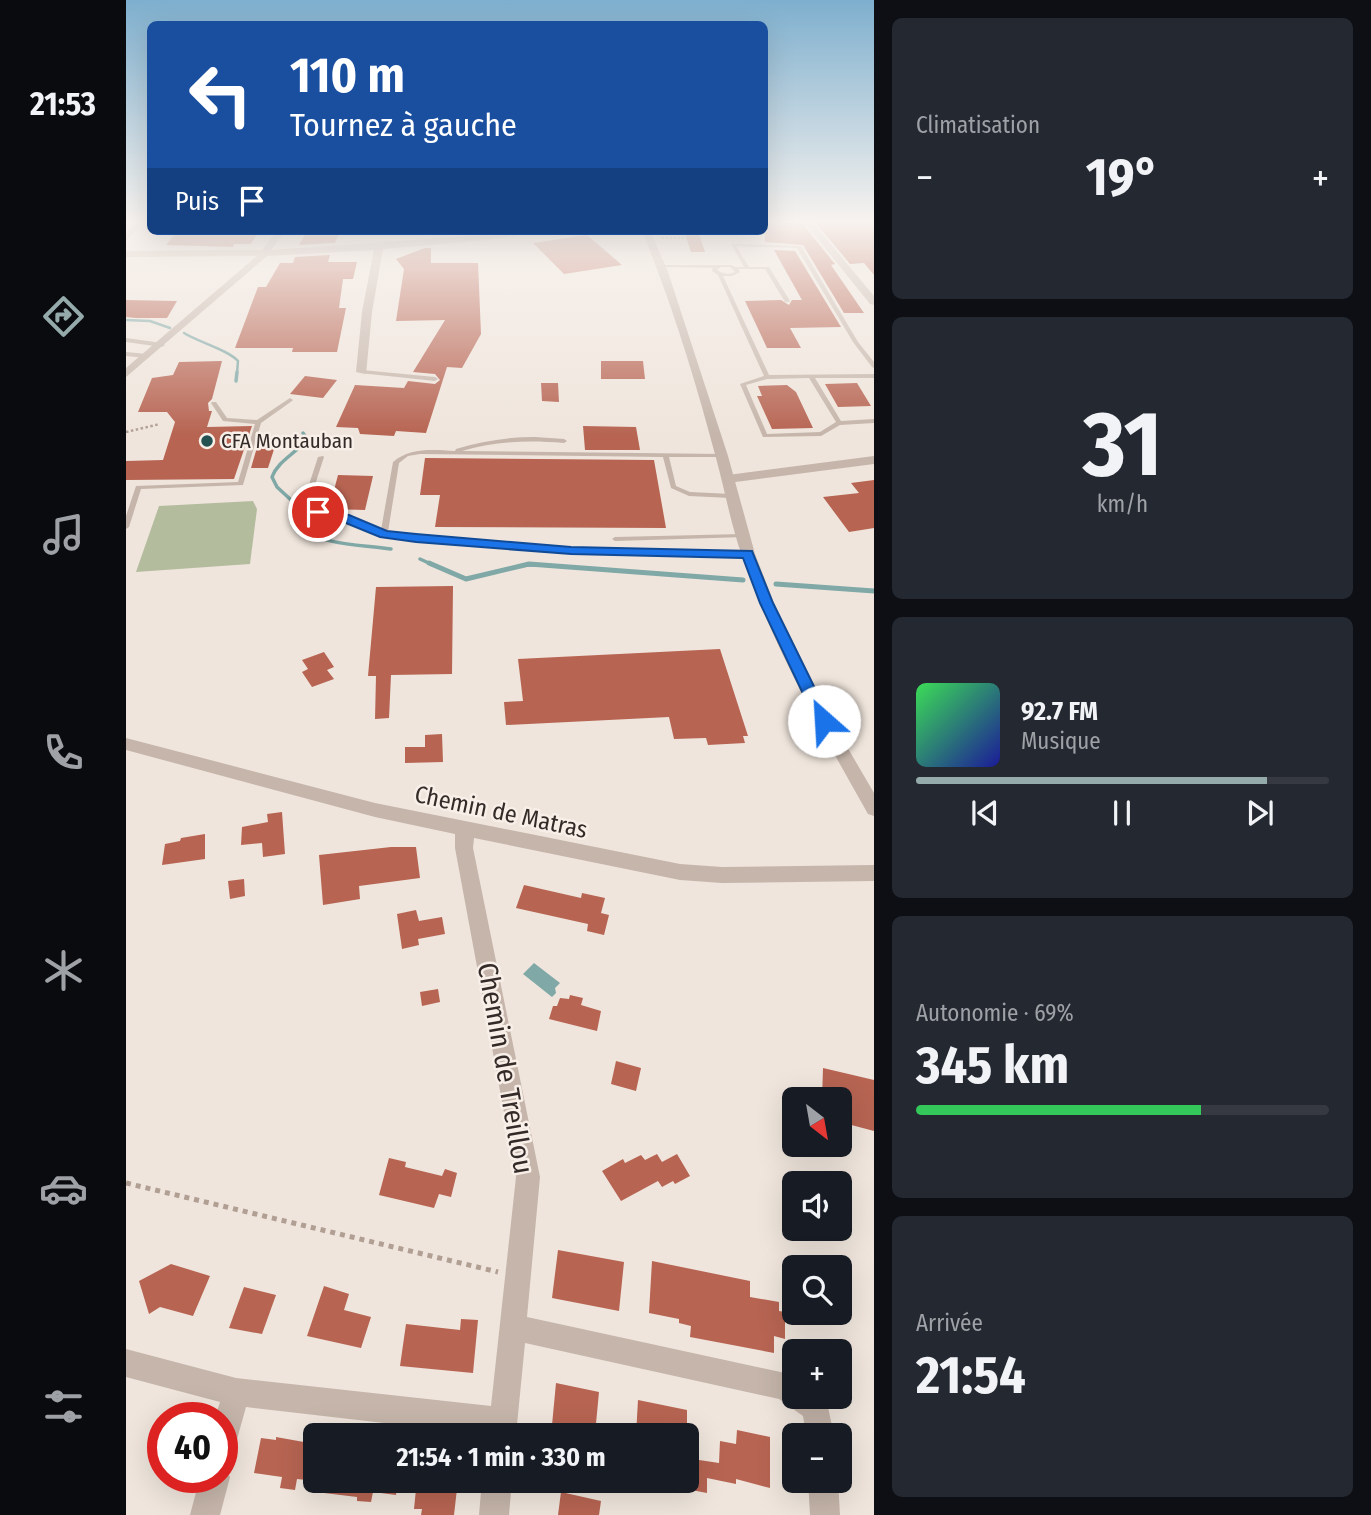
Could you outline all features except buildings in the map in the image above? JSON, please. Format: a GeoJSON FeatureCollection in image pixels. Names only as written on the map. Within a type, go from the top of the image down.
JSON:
{"type":"FeatureCollection","features":[{"type":"Feature","properties":{"kind":"street"},"geometry":{"type":"LineString","coordinates":[[126,374],[220,294]]}},
{"type":"Feature","properties":{"kind":"street"},"geometry":{"type":"LineString","coordinates":[[362,372],[370,294]]}},
{"type":"Feature","properties":{"kind":"street"},"geometry":{"type":"LineString","coordinates":[[670,294],[722,456],[748,554],[767,603],[818,710],[874,809]]}},
{"type":"Feature","properties":{"kind":"street"},"geometry":{"type":"LineString","coordinates":[[727,479],[874,460]]}},
{"type":"Feature","properties":{"kind":"street","name":"Chemin de Matras"},"geometry":{"type":"LineString","coordinates":[[126,744],[375,810],[680,872],[722,875],[874,873]]}},
{"type":"Feature","properties":{"kind":"street","name":"Chemin de Treillou"},"geometry":{"type":"LineString","coordinates":[[465,829],[464,848],[528,1177],[502,1423]]}},
{"type":"Feature","properties":{"kind":"street"},"geometry":{"type":"LineString","coordinates":[[512,1327],[782,1386]]}},
{"type":"Feature","properties":{"kind":"street"},"geometry":{"type":"LineString","coordinates":[[126,1363],[236,1392],[465,1423]]}},
{"type":"Feature","properties":{"kind":"street"},"geometry":{"type":"LineString","coordinates":[[233,1402],[236,1392]]}},
{"type":"Feature","properties":{"kind":"street"},"geometry":{"type":"LineString","coordinates":[[205,1515],[211,1493]]}},
{"type":"Feature","properties":{"kind":"street"},"geometry":{"type":"LineString","coordinates":[[494,1515],[497,1493]]}},
{"type":"Feature","properties":{"kind":"street"},"geometry":{"type":"LineString","coordinates":[[824,1493],[825,1515]]}},
{"type":"Feature","properties":{"kind":"lane"},"geometry":{"type":"LineString","coordinates":[[728,294],[767,377]]}},
{"type":"Feature","properties":{"kind":"lane"},"geometry":{"type":"LineString","coordinates":[[782,294],[787,302]]}},
{"type":"Feature","properties":{"kind":"lane"},"geometry":{"type":"LineString","coordinates":[[827,294],[874,366]]}},
{"type":"Feature","properties":{"kind":"lane"},"geometry":{"type":"LineString","coordinates":[[126,340],[162,345]]}},
{"type":"Feature","properties":{"kind":"lane"},"geometry":{"type":"LineString","coordinates":[[126,354],[147,356]]}},
{"type":"Feature","properties":{"kind":"lane"},"geometry":{"type":"LineString","coordinates":[[362,372],[435,379]]}},
{"type":"Feature","properties":{"kind":"lane"},"geometry":{"type":"LineString","coordinates":[[874,376],[767,377],[743,384],[765,436],[821,434],[839,423],[874,421]]}},
{"type":"Feature","properties":{"kind":"lane"},"geometry":{"type":"LineString","coordinates":[[811,377],[839,423]]}},
{"type":"Feature","properties":{"kind":"lane"},"geometry":{"type":"LineString","coordinates":[[214,403],[225,420],[258,422],[290,400]]}},
{"type":"Feature","properties":{"kind":"lane"},"geometry":{"type":"LineString","coordinates":[[126,527],[138,487],[241,484],[258,422]]}},
{"type":"Feature","properties":{"kind":"lane"},"geometry":{"type":"LineString","coordinates":[[524,438],[539,454]]}},
{"type":"Feature","properties":{"kind":"lane"},"geometry":{"type":"LineString","coordinates":[[449,453],[487,441],[524,438],[564,441]]}},
{"type":"Feature","properties":{"kind":"lane"},"geometry":{"type":"LineString","coordinates":[[487,441],[498,454]]}},
{"type":"Feature","properties":{"kind":"lane"},"geometry":{"type":"LineString","coordinates":[[384,534],[396,462],[406,455],[420,452],[722,456]]}},
{"type":"Feature","properties":{"kind":"lane"},"geometry":{"type":"LineString","coordinates":[[666,456],[673,487],[689,494],[731,496]]}},
{"type":"Feature","properties":{"kind":"lane"},"geometry":{"type":"LineString","coordinates":[[321,457],[309,494],[316,509],[325,515],[345,518],[384,534],[571,551],[731,556],[748,554]]}},
{"type":"Feature","properties":{"kind":"lane"},"geometry":{"type":"LineString","coordinates":[[615,539],[743,536]]}},
{"type":"Feature","properties":{"kind":"path"},"geometry":{"type":"LineString","coordinates":[[126,432],[160,424]]}},
{"type":"Feature","properties":{"kind":"path"},"geometry":{"type":"LineString","coordinates":[[126,1183],[517,1276]]}},
{"type":"Feature","properties":{"kind":"green space"},"geometry":{"type":"Polygon","coordinates":[[[253,501],[257,509],[250,564],[136,572],[159,506],[253,501]]]}},
{"type":"Feature","properties":{"kind":"water"},"geometry":{"type":"Polygon","coordinates":[[[534,963],[560,983],[552,997],[523,974],[534,963]]]}},
{"type":"Feature","properties":{"kind":"waterway"},"geometry":{"type":"LineString","coordinates":[[126,320],[150,321],[170,328]]}},
{"type":"Feature","properties":{"kind":"waterway"},"geometry":{"type":"LineString","coordinates":[[184,333],[234,357],[238,361],[237,373]]}},
{"type":"Feature","properties":{"kind":"waterway"},"geometry":{"type":"LineString","coordinates":[[236,381],[237,372]]}},
{"type":"Feature","properties":{"kind":"waterway"},"geometry":{"type":"LineString","coordinates":[[303,433],[307,438],[279,466],[272,477],[277,487],[303,511],[301,527],[322,538],[344,544],[391,549]]}},
{"type":"Feature","properties":{"kind":"waterway"},"geometry":{"type":"LineString","coordinates":[[420,559],[433,565]]}},
{"type":"Feature","properties":{"kind":"waterway"},"geometry":{"type":"LineString","coordinates":[[429,563],[466,579],[529,564],[743,580]]}},
{"type":"Feature","properties":{"kind":"waterway"},"geometry":{"type":"LineString","coordinates":[[527,565],[536,565]]}},
{"type":"Feature","properties":{"kind":"waterway"},"geometry":{"type":"LineString","coordinates":[[776,584],[874,591]]}},
{"type":"Feature","properties":{"kind":"place","name":"CFA Montauban"},"geometry":{"type":"Point","coordinates":[207,441]}},
{"type":"Feature","properties":{"kind":"route"},"geometry":{"type":"LineString","coordinates":[[318,512],[358,522],[384,534],[416,538],[571,551],[731,556],[748,554],[791,656],[824,721]]}}]}
